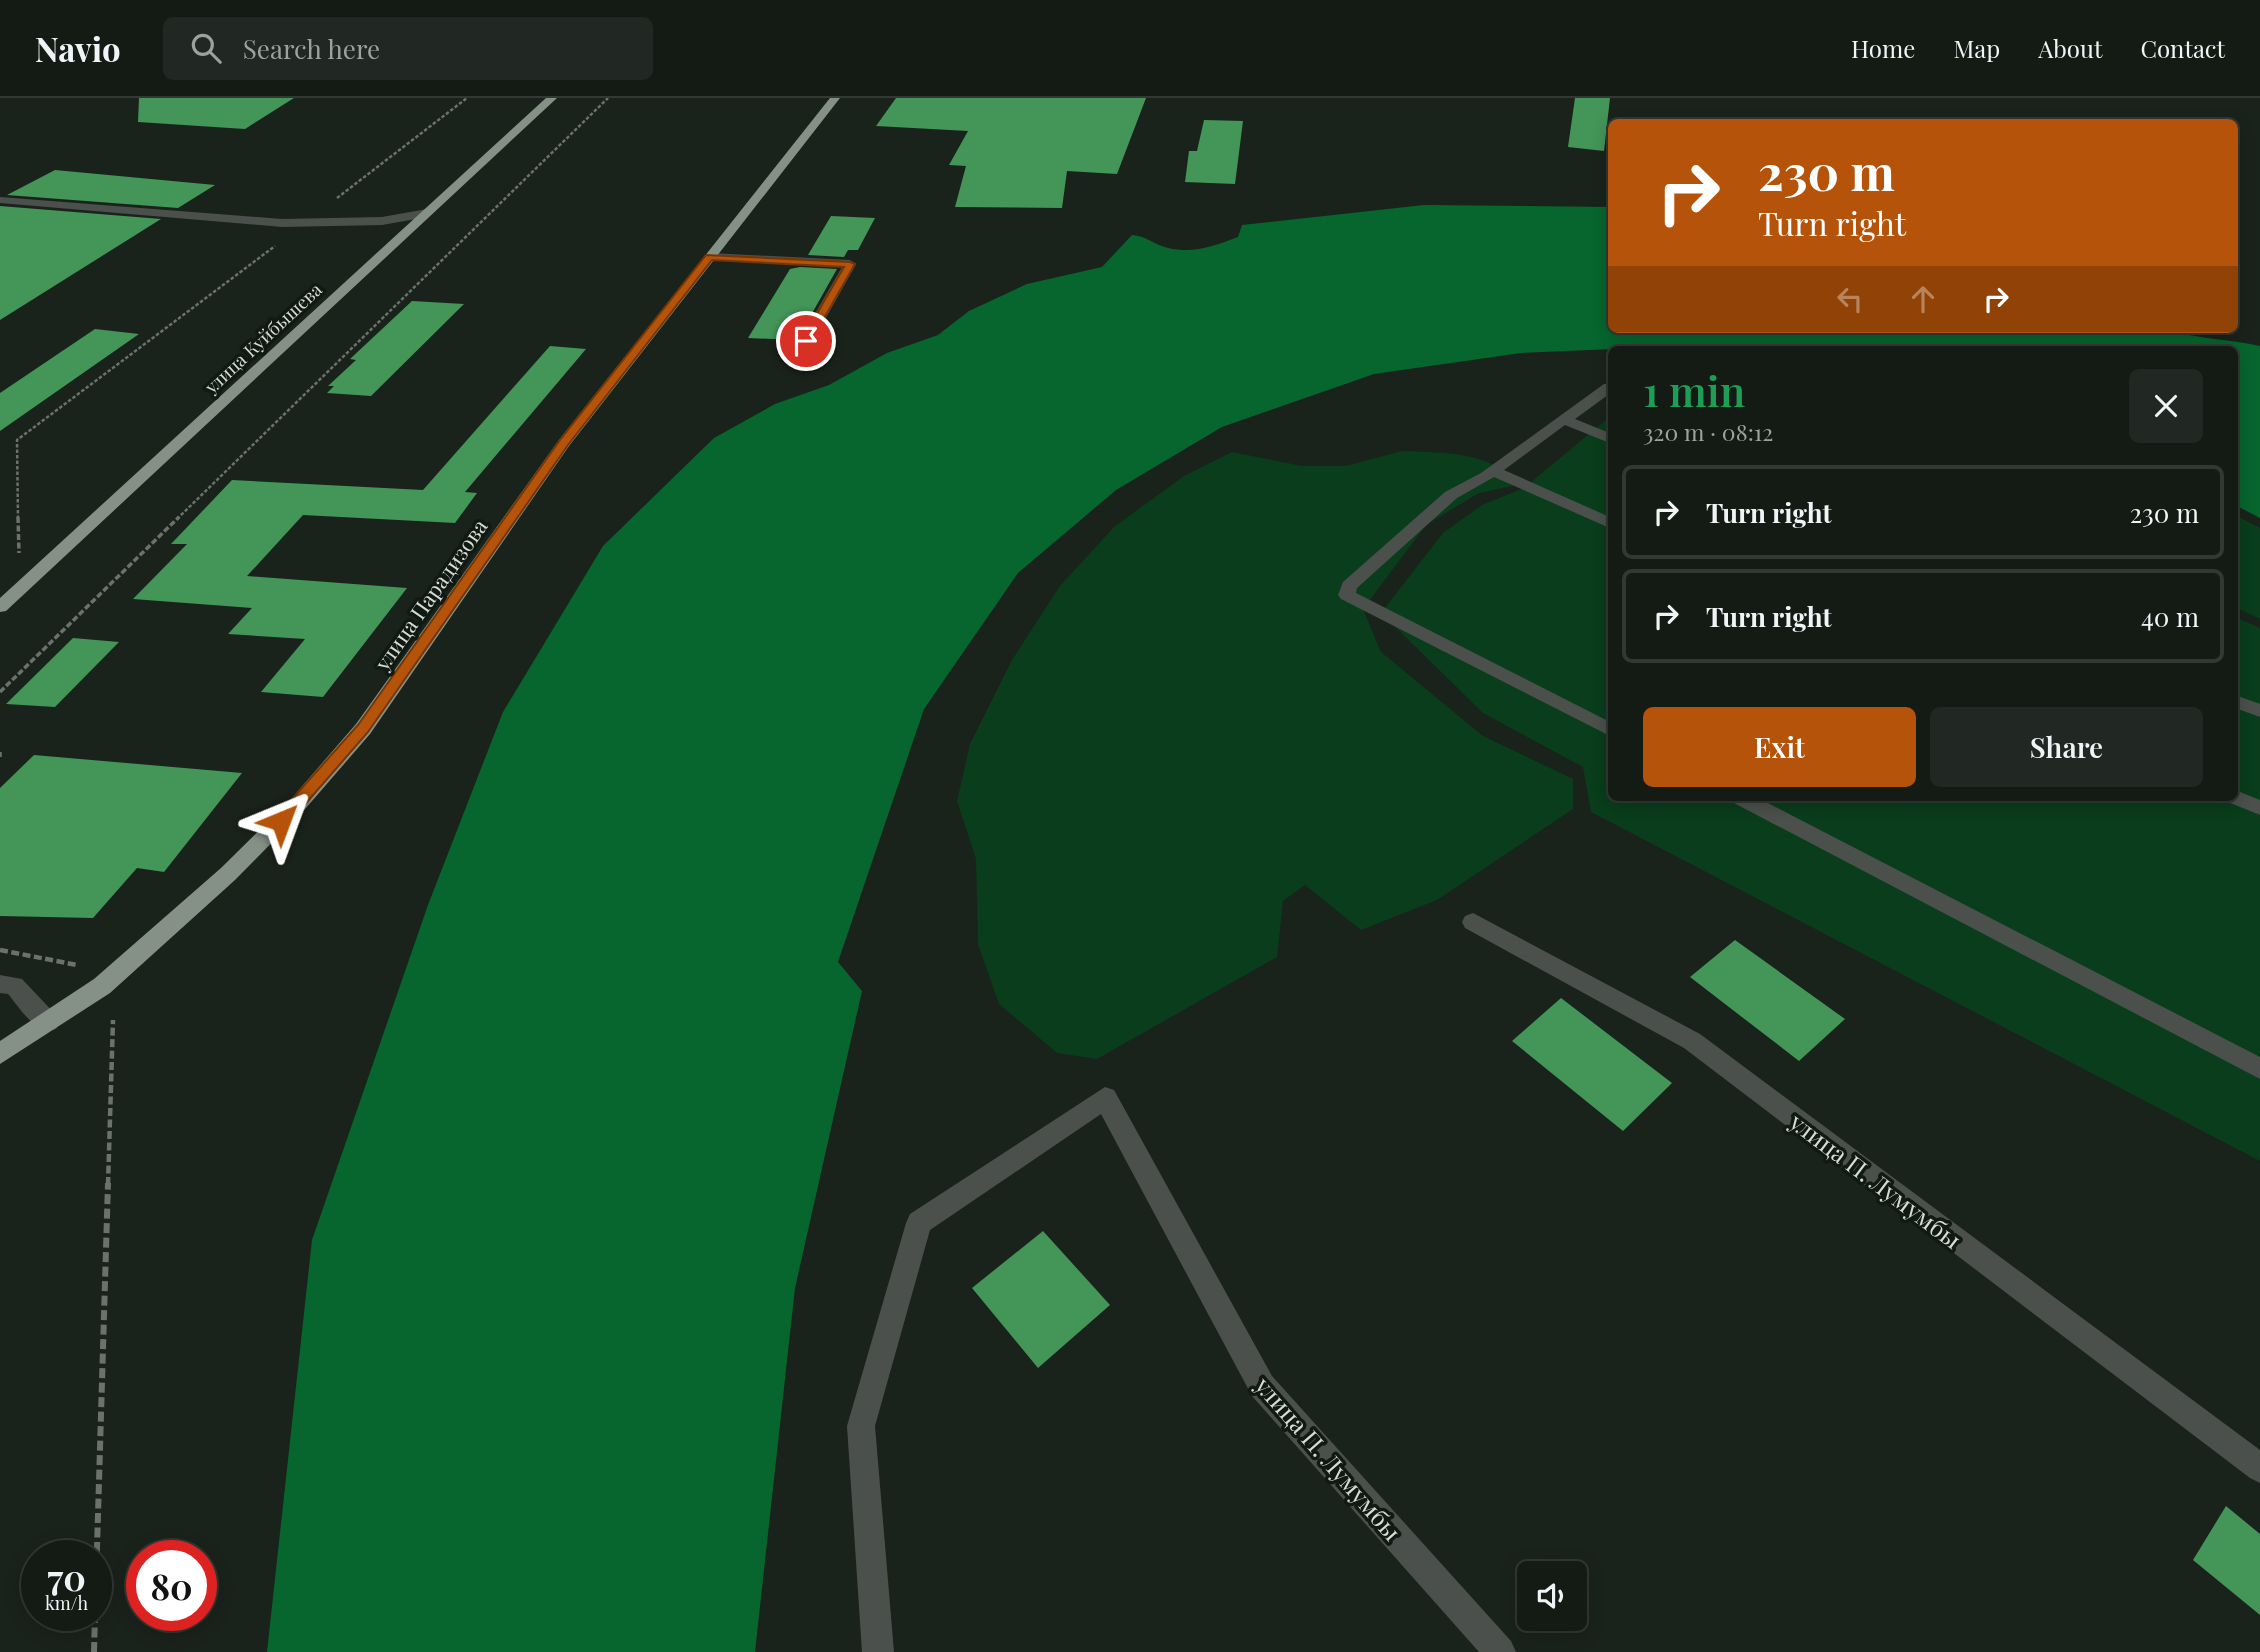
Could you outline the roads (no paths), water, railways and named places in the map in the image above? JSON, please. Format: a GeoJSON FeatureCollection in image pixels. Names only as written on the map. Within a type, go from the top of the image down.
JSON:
{"type":"FeatureCollection","features":[{"type":"Feature","properties":{"kind":"highway","name":"улица Куйбышева"},"geometry":{"type":"LineString","coordinates":[[0,607],[552,98]]}},
{"type":"Feature","properties":{"kind":"highway","name":"улица Парадизова"},"geometry":{"type":"LineString","coordinates":[[0,1054],[102,986],[228,874],[299,803],[363,729],[564,443],[835,98]]}},
{"type":"Feature","properties":{"kind":"street"},"geometry":{"type":"LineString","coordinates":[[0,200],[305,223],[382,220],[427,213]]}},
{"type":"Feature","properties":{"kind":"street"},"geometry":{"type":"LineString","coordinates":[[709,257],[850,264],[806,341]]}},
{"type":"Feature","properties":{"kind":"street"},"geometry":{"type":"LineString","coordinates":[[1608,388],[1493,471],[1451,495],[1349,586],[1347,595],[1608,729]]}},
{"type":"Feature","properties":{"kind":"street"},"geometry":{"type":"LineString","coordinates":[[1563,419],[1608,438]]}},
{"type":"Feature","properties":{"kind":"street"},"geometry":{"type":"LineString","coordinates":[[1493,471],[1608,522]]}},
{"type":"Feature","properties":{"kind":"street"},"geometry":{"type":"LineString","coordinates":[[2238,702],[2260,711]]}},
{"type":"Feature","properties":{"kind":"street"},"geometry":{"type":"LineString","coordinates":[[2238,798],[2260,808]]}},
{"type":"Feature","properties":{"kind":"street"},"geometry":{"type":"LineString","coordinates":[[1747,801],[2260,1069]]}},
{"type":"Feature","properties":{"kind":"street","name":"улица П. Лумумбы"},"geometry":{"type":"LineString","coordinates":[[1473,922],[1692,1041],[2260,1468]]}},
{"type":"Feature","properties":{"kind":"street"},"geometry":{"type":"LineString","coordinates":[[0,984],[13,986],[48,1022]]}},
{"type":"Feature","properties":{"kind":"street","name":"улица П. Лумумбы"},"geometry":{"type":"LineString","coordinates":[[878,1652],[861,1426],[919,1223],[1105,1098],[1262,1386],[1500,1652]]}}]}
